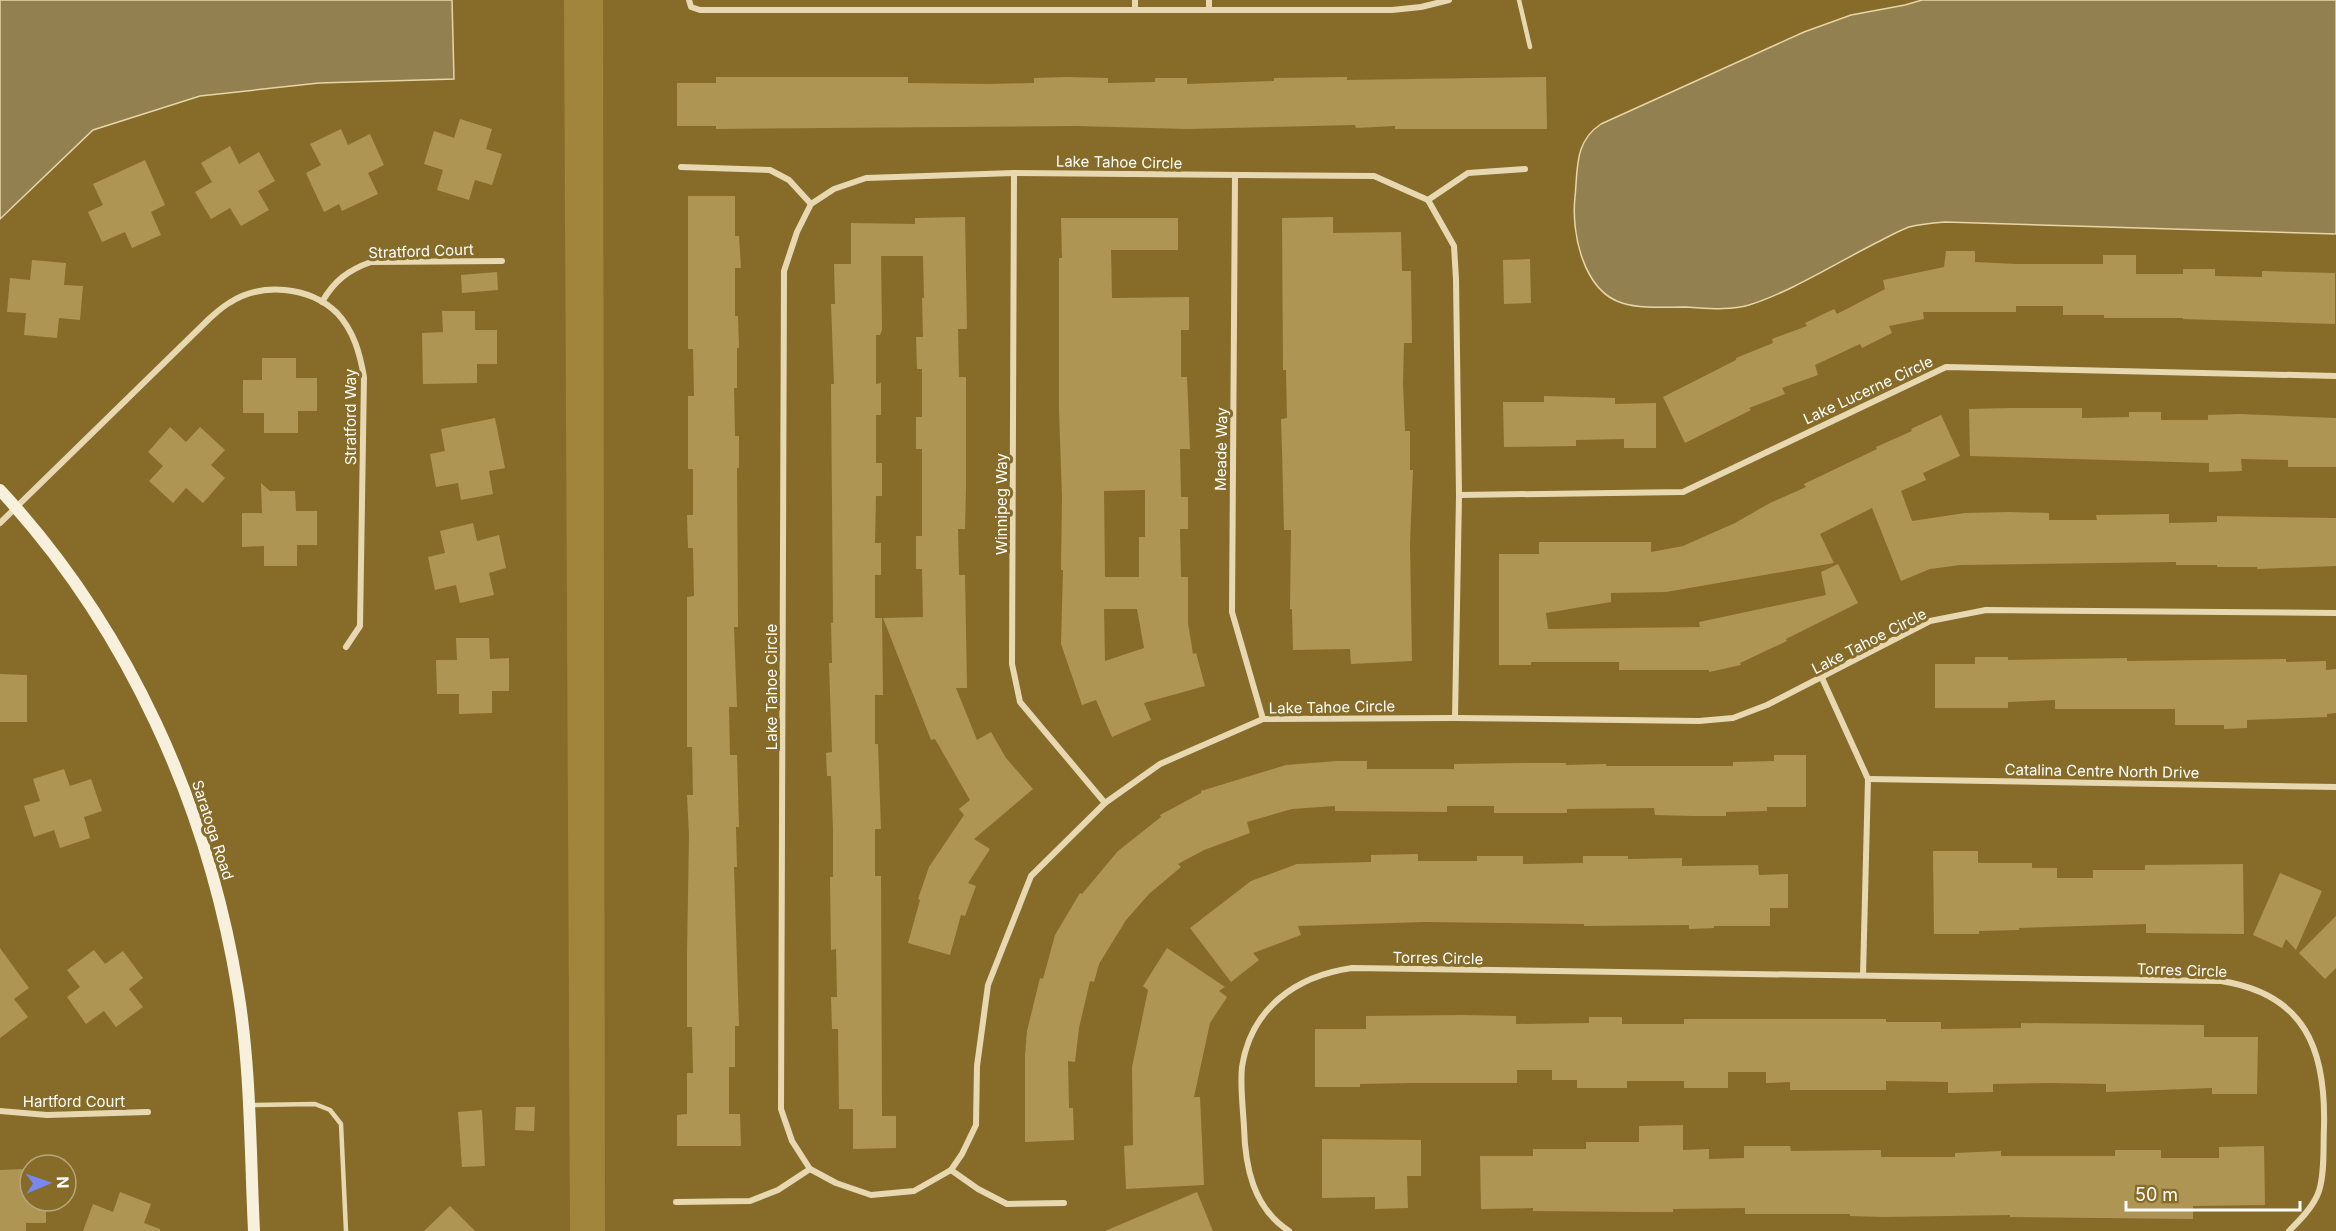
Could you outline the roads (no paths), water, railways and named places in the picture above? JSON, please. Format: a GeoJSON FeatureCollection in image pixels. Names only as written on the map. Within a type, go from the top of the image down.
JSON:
{"type":"FeatureCollection","features":[{"type":"Feature","properties":{"kind":"street"},"geometry":{"type":"LineString","coordinates":[[689,0],[691,7],[700,10],[1392,10],[1421,7],[1449,0]]}},
{"type":"Feature","properties":{"kind":"street"},"geometry":{"type":"LineString","coordinates":[[758,0],[758,10]]}},
{"type":"Feature","properties":{"kind":"street"},"geometry":{"type":"LineString","coordinates":[[1135,0],[1135,10]]}},
{"type":"Feature","properties":{"kind":"street"},"geometry":{"type":"LineString","coordinates":[[1209,0],[1209,10]]}},
{"type":"Feature","properties":{"kind":"street"},"geometry":{"type":"LineString","coordinates":[[681,167],[770,170],[789,180],[812,204]]}},
{"type":"Feature","properties":{"kind":"street"},"geometry":{"type":"LineString","coordinates":[[1455,718],[1459,495],[1454,246],[1428,201],[1468,173],[1525,170]]}},
{"type":"Feature","properties":{"kind":"street","name":"Lake Tahoe Circle"},"geometry":{"type":"LineString","coordinates":[[1428,201],[1374,176],[1014,173],[866,178],[834,189],[812,204],[797,232],[784,271],[781,1108],[792,1141],[810,1169],[836,1183],[871,1195],[914,1191],[951,1170],[962,1154],[976,1125],[977,1066],[988,985],[1031,876],[1105,803],[1160,764],[1263,719],[1455,718],[1699,721],[1733,718],[1767,705],[1822,678],[1930,621],[1986,610],[2336,614]]}},
{"type":"Feature","properties":{"kind":"street","name":"Winnipeg Way"},"geometry":{"type":"LineString","coordinates":[[1014,173],[1012,664],[1020,702],[1105,803]]}},
{"type":"Feature","properties":{"kind":"street","name":"Meade Way"},"geometry":{"type":"LineString","coordinates":[[1235,176],[1232,612],[1263,719]]}},
{"type":"Feature","properties":{"kind":"street","name":"Stratford Court"},"geometry":{"type":"LineString","coordinates":[[322,302],[330,288],[342,276],[356,267],[371,262],[501,261]]}},
{"type":"Feature","properties":{"kind":"street","name":"Stratford Way"},"geometry":{"type":"LineString","coordinates":[[16,507],[228,303],[251,293],[275,290],[292,291],[322,302],[337,313],[348,327],[361,359],[364,377],[360,626],[346,647]]}},
{"type":"Feature","properties":{"kind":"street","name":"Lake Lucerne Circle"},"geometry":{"type":"LineString","coordinates":[[1459,495],[1683,492],[1946,367],[2336,376]]}},
{"type":"Feature","properties":{"kind":"street","name":"Saratoga Road"},"geometry":{"type":"LineString","coordinates":[[0,490],[16,507],[83,594],[121,655],[155,719],[184,785],[207,852],[225,922],[239,993],[247,1064],[254,1231]]}},
{"type":"Feature","properties":{"kind":"street"},"geometry":{"type":"LineString","coordinates":[[0,523],[16,507]]}},
{"type":"Feature","properties":{"kind":"street"},"geometry":{"type":"LineString","coordinates":[[1822,678],[1868,779],[1863,975]]}},
{"type":"Feature","properties":{"kind":"street","name":"Catalina Centre North Drive"},"geometry":{"type":"LineString","coordinates":[[1868,779],[2336,787]]}},
{"type":"Feature","properties":{"kind":"street","name":"Torres Circle"},"geometry":{"type":"LineString","coordinates":[[1289,1231],[1268,1211],[1255,1191],[1247,1169],[1244,1146],[1242,1069],[1247,1046],[1257,1025],[1270,1007],[1288,991],[1307,979],[1329,971],[1352,968],[2221,981],[2243,985],[2264,992],[2283,1004],[2298,1020],[2310,1038],[2318,1059],[2322,1080],[2324,1117],[2319,1191],[2306,1212],[2289,1231]]}},
{"type":"Feature","properties":{"kind":"street","name":"Hartford Court"},"geometry":{"type":"LineString","coordinates":[[0,1111],[46,1115],[148,1112]]}},
{"type":"Feature","properties":{"kind":"street"},"geometry":{"type":"LineString","coordinates":[[676,1202],[750,1201],[778,1190],[810,1169]]}},
{"type":"Feature","properties":{"kind":"street"},"geometry":{"type":"LineString","coordinates":[[951,1170],[978,1189],[1007,1204],[1064,1203]]}},
{"type":"Feature","properties":{"kind":"lane"},"geometry":{"type":"LineString","coordinates":[[1519,0],[1530,47]]}},
{"type":"Feature","properties":{"kind":"lane"},"geometry":{"type":"LineString","coordinates":[[248,1105],[315,1104],[330,1110],[341,1124],[346,1231]]}}]}
